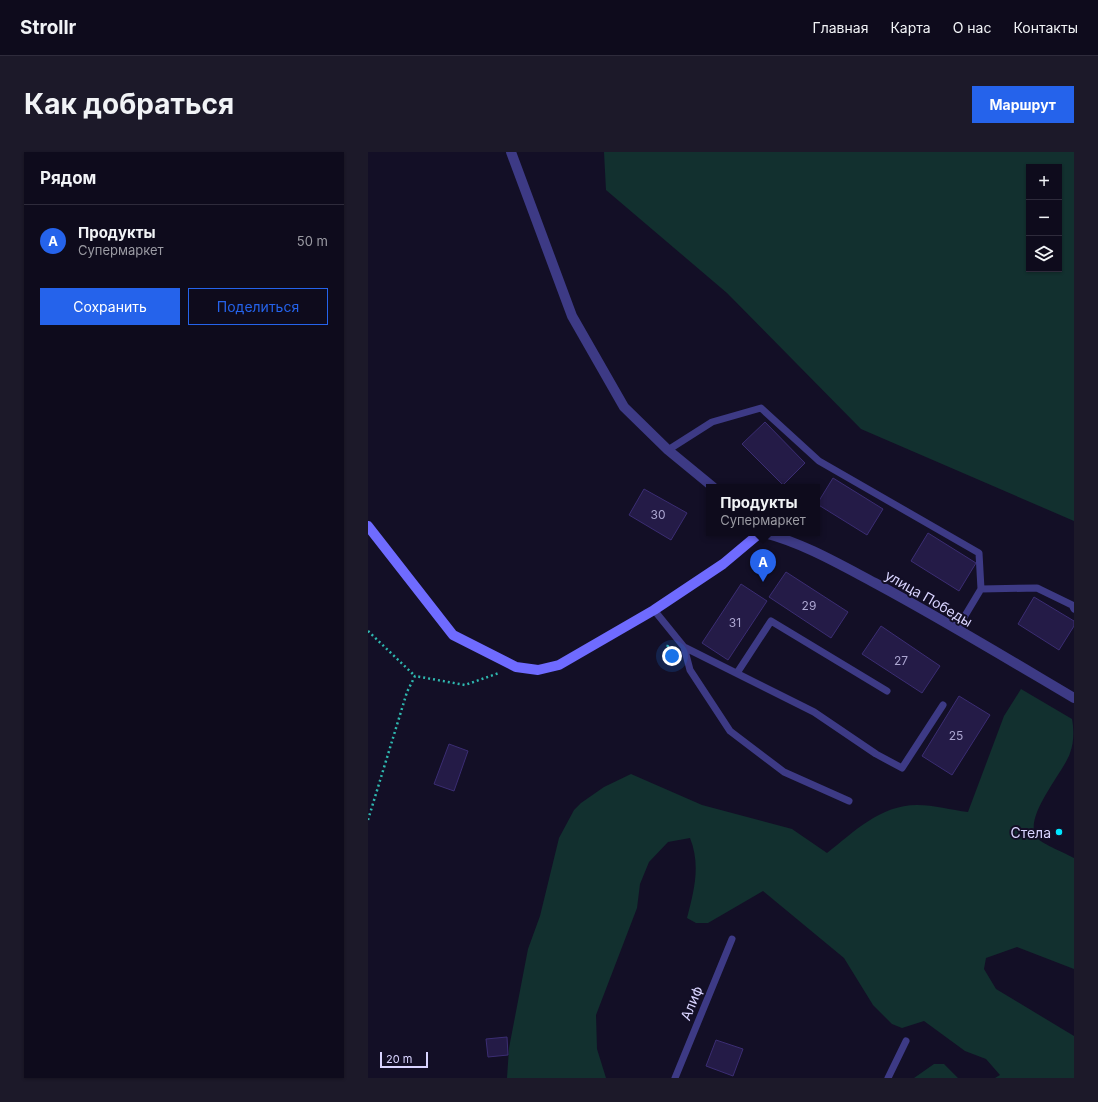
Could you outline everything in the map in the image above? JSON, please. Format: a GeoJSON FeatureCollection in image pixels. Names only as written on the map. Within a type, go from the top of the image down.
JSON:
{"type":"FeatureCollection","features":[{"type":"Feature","properties":{"kind":"street"},"geometry":{"type":"LineString","coordinates":[[511,152],[572,316],[624,407],[668,450],[709,484]]}},
{"type":"Feature","properties":{"kind":"street"},"geometry":{"type":"LineString","coordinates":[[368,526],[453,635],[516,667],[538,670],[559,665],[654,610],[723,564],[756,536]]}},
{"type":"Feature","properties":{"kind":"street","name":"улица Победы"},"geometry":{"type":"LineString","coordinates":[[776,536],[784,538],[833,560],[957,629],[1074,698]]}},
{"type":"Feature","properties":{"kind":"lane"},"geometry":{"type":"LineString","coordinates":[[668,450],[712,422],[761,408],[819,460],[979,553],[981,588],[957,629]]}},
{"type":"Feature","properties":{"kind":"lane"},"geometry":{"type":"LineString","coordinates":[[981,588],[1037,588],[1072,606],[1074,609]]}},
{"type":"Feature","properties":{"kind":"lane"},"geometry":{"type":"LineString","coordinates":[[654,610],[684,647],[690,670],[730,731],[784,772],[848,800]]}},
{"type":"Feature","properties":{"kind":"lane"},"geometry":{"type":"LineString","coordinates":[[737,673],[771,621],[887,691]]}},
{"type":"Feature","properties":{"kind":"lane"},"geometry":{"type":"LineString","coordinates":[[684,647],[814,712],[876,754],[902,768],[943,705]]}},
{"type":"Feature","properties":{"kind":"lane","name":"Алиф"},"geometry":{"type":"LineString","coordinates":[[675,1078],[732,939]]}},
{"type":"Feature","properties":{"kind":"lane"},"geometry":{"type":"LineString","coordinates":[[888,1078],[906,1041]]}},
{"type":"Feature","properties":{"kind":"path"},"geometry":{"type":"LineString","coordinates":[[368,631],[414,676],[465,685],[516,667]]}},
{"type":"Feature","properties":{"kind":"path"},"geometry":{"type":"LineString","coordinates":[[368,820],[405,699],[414,676]]}},
{"type":"Feature","properties":{"kind":"green space"},"geometry":{"type":"Polygon","coordinates":[[[604,152],[1074,152],[1074,521],[861,429],[727,293],[606,190],[604,152]]]}},
{"type":"Feature","properties":{"kind":"green space"},"geometry":{"type":"Polygon","coordinates":[[[1021,689],[1072,719],[1073,736],[1070,753],[1039,808],[1035,820],[1034,831],[1038,839],[1074,858],[1074,969],[1017,947],[986,958],[984,969],[996,989],[1074,1036],[1074,1078],[995,1078],[1000,1075],[986,1059],[965,1051],[924,1021],[902,1028],[892,1024],[873,1005],[844,958],[763,891],[708,923],[696,923],[687,918],[694,888],[696,868],[690,838],[668,842],[649,862],[640,884],[637,908],[596,1015],[597,1049],[606,1078],[507,1078],[509,1048],[528,949],[540,916],[559,838],[574,810],[581,803],[604,787],[631,774],[702,805],[792,829],[827,853],[868,821],[891,810],[904,806],[923,805],[968,812],[1004,716],[1021,689]]]}},
{"type":"Feature","properties":{"kind":"green space"},"geometry":{"type":"Polygon","coordinates":[[[934,1064],[944,1064],[958,1078],[914,1078],[934,1064]]]}},
{"type":"Feature","properties":{"kind":"building"},"geometry":{"type":"Polygon","coordinates":[[[765,422],[805,463],[784,484],[782,484],[742,444],[765,422]]]}},
{"type":"Feature","properties":{"kind":"building"},"geometry":{"type":"Polygon","coordinates":[[[833,478],[883,509],[867,535],[820,506],[820,499],[833,478]]]}},
{"type":"Feature","properties":{"kind":"building"},"geometry":{"type":"Polygon","coordinates":[[[644,489],[687,513],[671,540],[629,515],[644,489]]]}},
{"type":"Feature","properties":{"kind":"building"},"geometry":{"type":"Polygon","coordinates":[[[928,533],[976,563],[959,591],[911,561],[928,533]]]}},
{"type":"Feature","properties":{"kind":"building"},"geometry":{"type":"Polygon","coordinates":[[[786,572],[848,612],[831,638],[769,597],[786,572]]]}},
{"type":"Feature","properties":{"kind":"building"},"geometry":{"type":"Polygon","coordinates":[[[741,584],[767,601],[728,660],[702,643],[741,584]]]}},
{"type":"Feature","properties":{"kind":"building"},"geometry":{"type":"Polygon","coordinates":[[[1034,597],[1074,621],[1074,626],[1059,650],[1018,624],[1034,597]]]}},
{"type":"Feature","properties":{"kind":"building"},"geometry":{"type":"Polygon","coordinates":[[[881,626],[940,666],[922,693],[862,654],[881,626]]]}},
{"type":"Feature","properties":{"kind":"building"},"geometry":{"type":"Polygon","coordinates":[[[959,696],[990,715],[952,775],[922,756],[959,696]]]}},
{"type":"Feature","properties":{"kind":"building"},"geometry":{"type":"Polygon","coordinates":[[[449,744],[468,751],[454,791],[434,784],[449,744]]]}},
{"type":"Feature","properties":{"kind":"building"},"geometry":{"type":"Polygon","coordinates":[[[507,1037],[508,1055],[488,1057],[486,1039],[507,1037]]]}},
{"type":"Feature","properties":{"kind":"building"},"geometry":{"type":"Polygon","coordinates":[[[716,1040],[743,1049],[733,1076],[706,1066],[716,1040]]]}},
{"type":"Feature","properties":{"kind":"place","name":"Продукты"},"geometry":{"type":"Point","coordinates":[763,582]}},
{"type":"Feature","properties":{"kind":"place","name":"Стела"},"geometry":{"type":"Point","coordinates":[1059,832]}}]}
